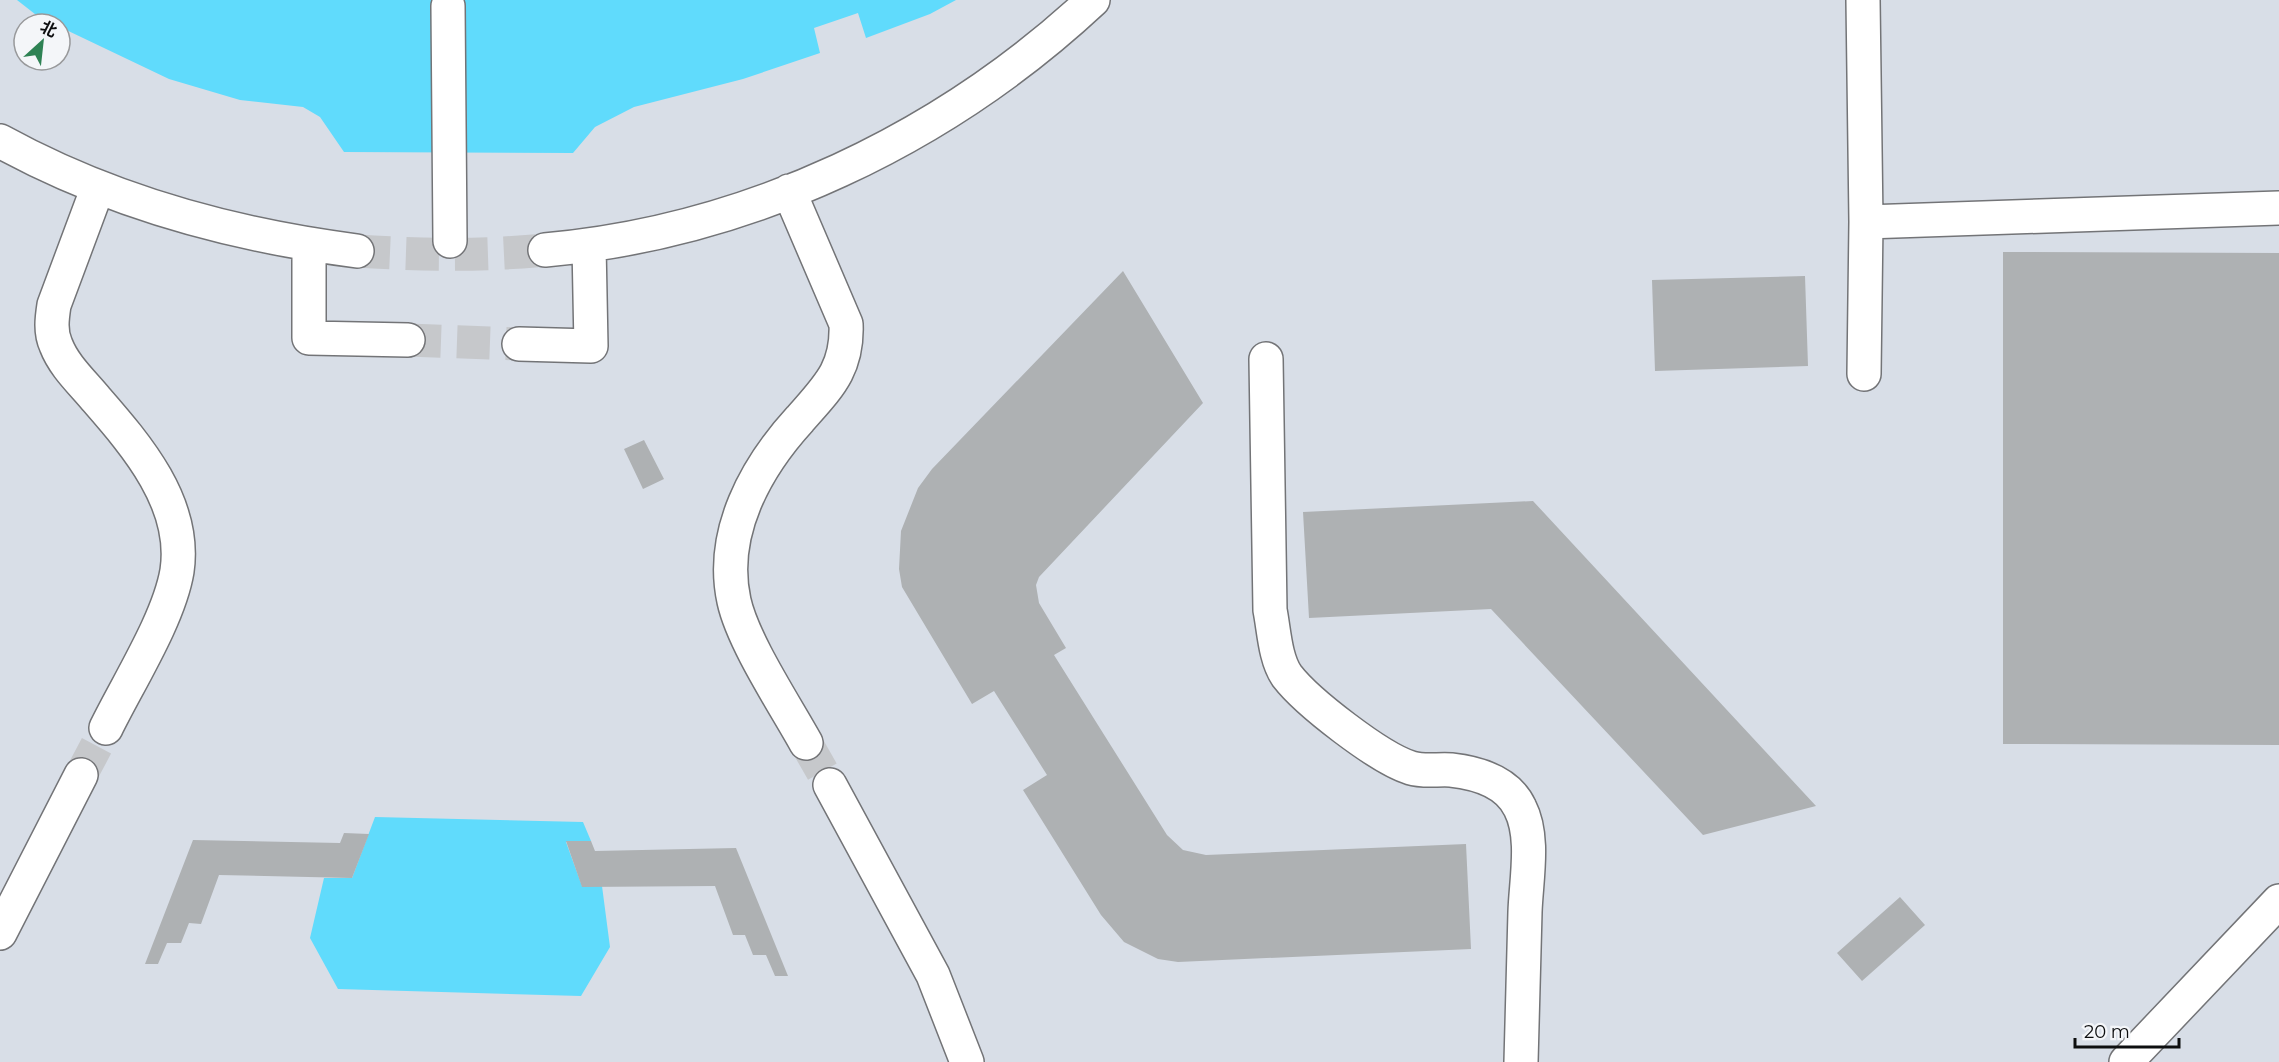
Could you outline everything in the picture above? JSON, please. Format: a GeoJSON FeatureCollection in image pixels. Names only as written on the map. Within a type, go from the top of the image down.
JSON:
{"type":"FeatureCollection","features":[{"type":"Feature","properties":{"kind":"street"},"geometry":{"type":"LineString","coordinates":[[545,250],[589,245],[699,222],[830,175],[892,145],[952,110],[1009,71],[1063,28],[1092,0]]}},
{"type":"Feature","properties":{"kind":"street"},"geometry":{"type":"LineString","coordinates":[[1863,0],[1866,222],[1864,374]]}},
{"type":"Feature","properties":{"kind":"street"},"geometry":{"type":"LineString","coordinates":[[448,6],[450,241]]}},
{"type":"Feature","properties":{"kind":"street"},"geometry":{"type":"LineString","coordinates":[[0,141],[99,187],[152,207],[219,226],[357,251]]}},
{"type":"Feature","properties":{"kind":"street"},"geometry":{"type":"LineString","coordinates":[[99,187],[54,305],[51,324],[55,344],[68,366],[123,430],[150,469],[173,518],[179,551],[177,573],[154,634],[105,728]]}},
{"type":"Feature","properties":{"kind":"street"},"geometry":{"type":"LineString","coordinates":[[789,191],[846,324],[847,346],[831,385],[797,422],[754,481],[740,515],[732,568],[734,600],[742,626],[806,743]]}},
{"type":"Feature","properties":{"kind":"street"},"geometry":{"type":"LineString","coordinates":[[1866,222],[2279,208]]}},
{"type":"Feature","properties":{"kind":"street"},"geometry":{"type":"LineString","coordinates":[[309,244],[309,338],[408,340]]}},
{"type":"Feature","properties":{"kind":"street"},"geometry":{"type":"LineString","coordinates":[[519,344],[591,346],[589,245]]}},
{"type":"Feature","properties":{"kind":"street"},"geometry":{"type":"LineString","coordinates":[[1266,359],[1270,610],[1286,674],[1310,698],[1366,743],[1393,759],[1410,768],[1451,770],[1491,780],[1506,790],[1520,807],[1528,846],[1521,1062]]}},
{"type":"Feature","properties":{"kind":"street"},"geometry":{"type":"LineString","coordinates":[[0,933],[81,775]]}},
{"type":"Feature","properties":{"kind":"street"},"geometry":{"type":"LineString","coordinates":[[830,785],[933,975],[967,1062]]}},
{"type":"Feature","properties":{"kind":"street"},"geometry":{"type":"LineString","coordinates":[[2126,1062],[2279,901]]}},
{"type":"Feature","properties":{"kind":"shaded area"},"geometry":{"type":"Polygon","coordinates":[[[0,0],[2279,0],[2279,1062],[0,1062],[0,0]]]}},
{"type":"Feature","properties":{"kind":"water"},"geometry":{"type":"Polygon","coordinates":[[[17,0],[956,0],[930,14],[866,38],[858,13],[814,28],[820,53],[743,79],[634,107],[595,127],[573,153],[344,152],[320,117],[303,107],[240,100],[169,79],[72,33],[72,12],[32,12],[17,0]]]}},
{"type":"Feature","properties":{"kind":"water"},"geometry":{"type":"Polygon","coordinates":[[[375,817],[583,822],[591,841],[566,842],[582,886],[602,886],[610,947],[581,996],[338,989],[310,938],[324,878],[352,878],[375,817]]]}},
{"type":"Feature","properties":{"kind":"building"},"geometry":{"type":"Polygon","coordinates":[[[2003,252],[2279,253],[2279,745],[2003,744],[2003,252]]]}},
{"type":"Feature","properties":{"kind":"building"},"geometry":{"type":"Polygon","coordinates":[[[1123,271],[1203,403],[1039,577],[1036,585],[1039,603],[1066,648],[1054,655],[1167,835],[1183,850],[1206,855],[1466,844],[1471,949],[1178,962],[1158,959],[1124,942],[1101,915],[1023,790],[1047,775],[994,691],[972,704],[902,587],[899,569],[901,531],[918,488],[932,469],[1123,271]]]}},
{"type":"Feature","properties":{"kind":"building"},"geometry":{"type":"Polygon","coordinates":[[[1805,276],[1808,366],[1655,371],[1652,280],[1805,276]]]}},
{"type":"Feature","properties":{"kind":"building"},"geometry":{"type":"Polygon","coordinates":[[[644,440],[664,479],[643,489],[624,449],[644,440]]]}},
{"type":"Feature","properties":{"kind":"building"},"geometry":{"type":"Polygon","coordinates":[[[1533,501],[1816,806],[1703,835],[1491,609],[1309,618],[1303,512],[1533,501]]]}},
{"type":"Feature","properties":{"kind":"building"},"geometry":{"type":"Polygon","coordinates":[[[344,833],[369,834],[352,878],[219,875],[201,924],[189,923],[181,943],[167,943],[158,964],[145,964],[193,840],[340,843],[344,833]]]}},
{"type":"Feature","properties":{"kind":"building"},"geometry":{"type":"Polygon","coordinates":[[[566,841],[591,841],[595,851],[736,848],[788,976],[775,976],[766,955],[753,955],[745,935],[733,935],[715,886],[582,887],[566,841]]]}},
{"type":"Feature","properties":{"kind":"building"},"geometry":{"type":"Polygon","coordinates":[[[1900,897],[1925,925],[1862,981],[1837,953],[1900,897]]]}},
{"type":"Feature","properties":{"kind":"tunnel"},"geometry":{"type":"LineString","coordinates":[[357,251],[451,254],[545,250]]}},
{"type":"Feature","properties":{"kind":"tunnel"},"geometry":{"type":"LineString","coordinates":[[408,340],[519,344]]}},
{"type":"Feature","properties":{"kind":"tunnel"},"geometry":{"type":"LineString","coordinates":[[81,775],[106,728]]}},
{"type":"Feature","properties":{"kind":"tunnel"},"geometry":{"type":"LineString","coordinates":[[806,743],[830,785]]}}]}
